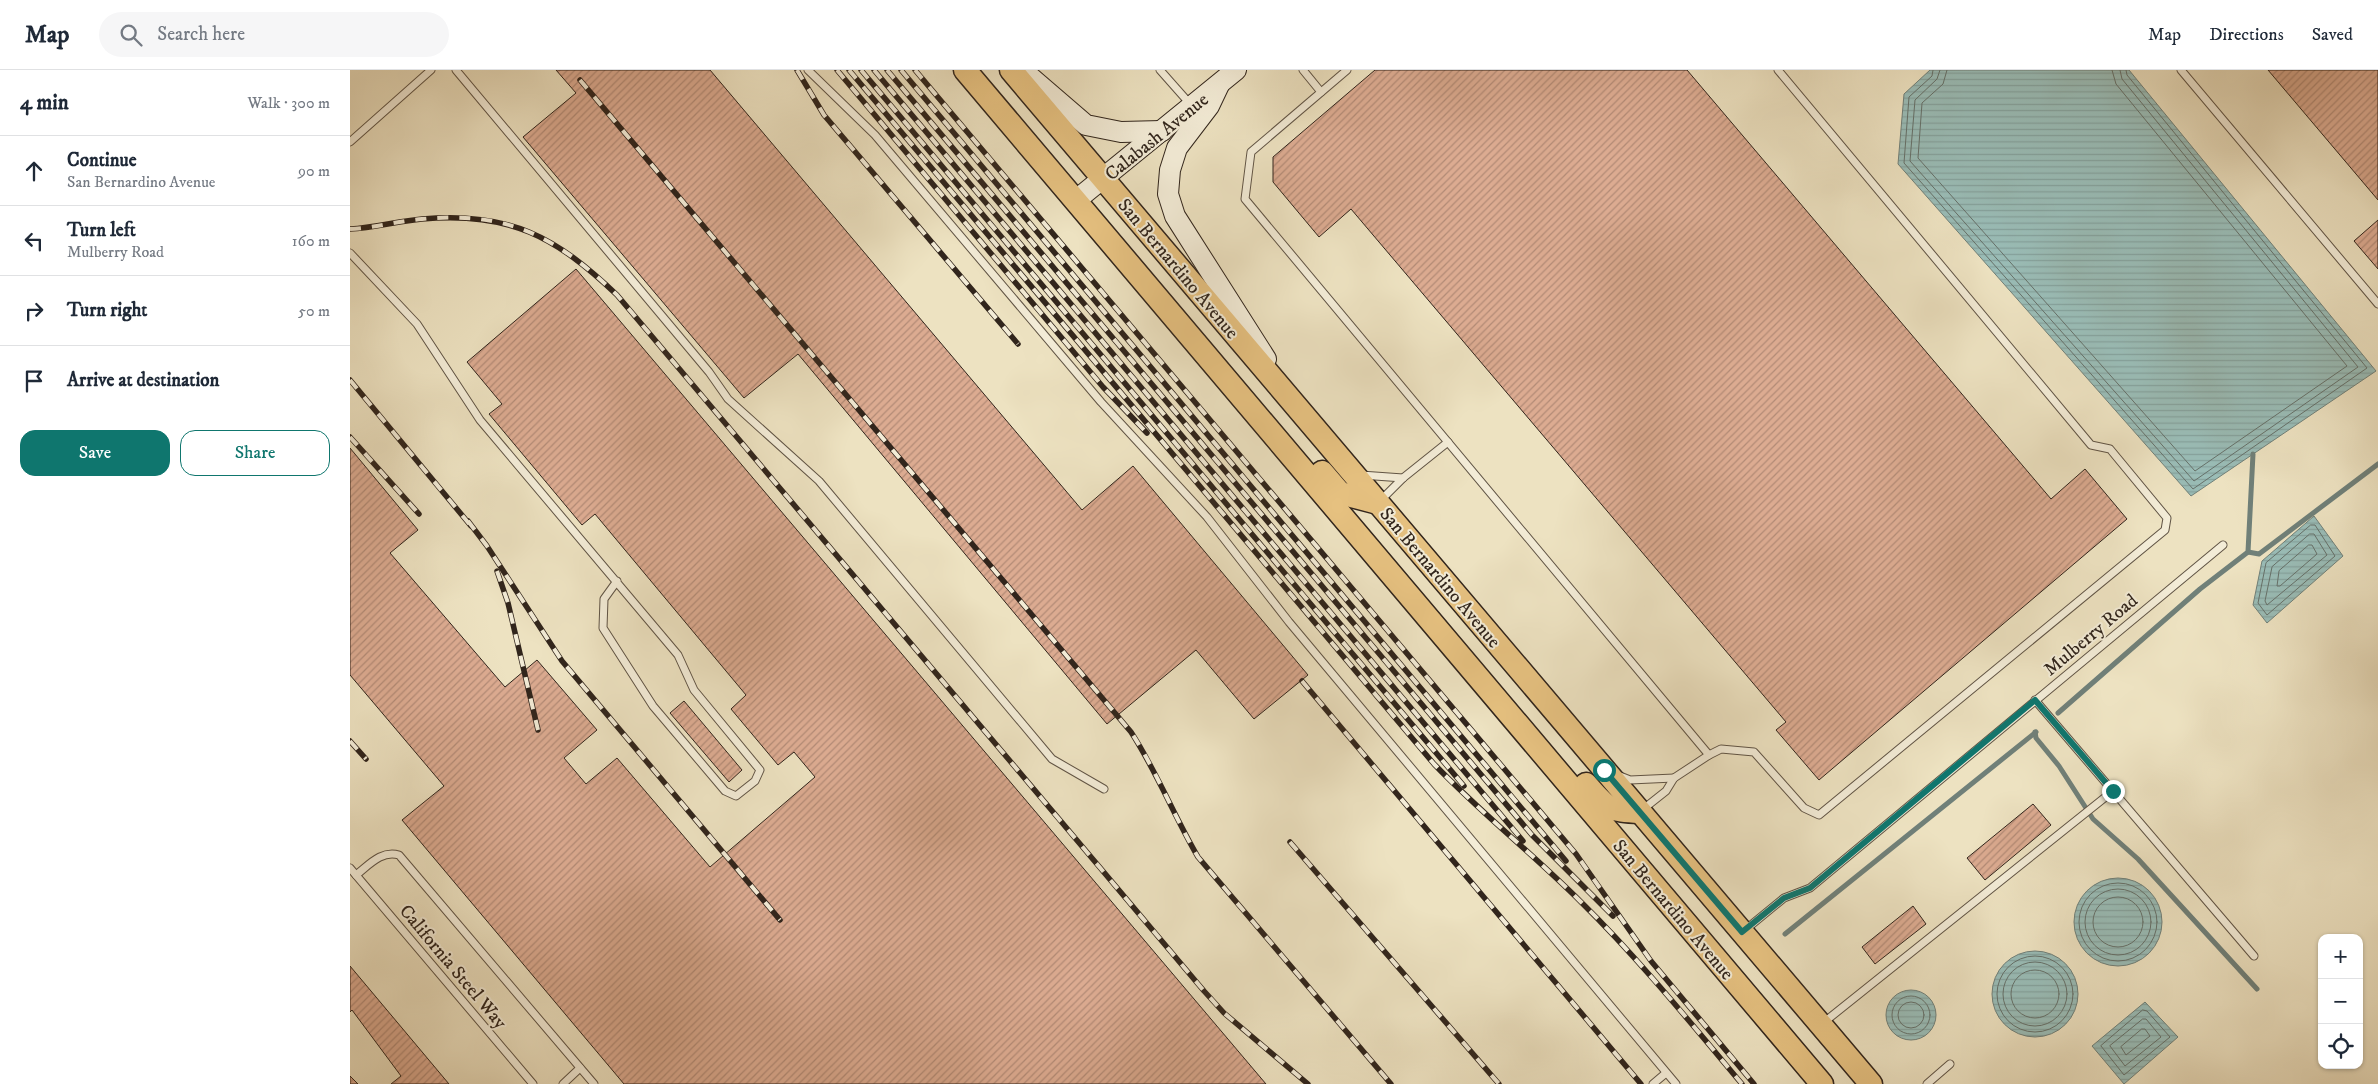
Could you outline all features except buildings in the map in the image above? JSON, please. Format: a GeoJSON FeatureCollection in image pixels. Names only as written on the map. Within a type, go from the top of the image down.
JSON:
{"type":"FeatureCollection","features":[{"type":"Feature","properties":{"kind":"main road","name":"San Bernardino Avenue"},"geometry":{"type":"LineString","coordinates":[[965,70],[1822,1084]]}},
{"type":"Feature","properties":{"kind":"main road","name":"San Bernardino Avenue"},"geometry":{"type":"LineString","coordinates":[[1011,70],[1871,1084]]}},
{"type":"Feature","properties":{"kind":"main road"},"geometry":{"type":"LineString","coordinates":[[1187,332],[1250,388],[1340,493],[1378,503]]}},
{"type":"Feature","properties":{"kind":"main road"},"geometry":{"type":"LineString","coordinates":[[1453,648],[1511,695],[1599,799],[1613,811],[1640,812]]}},
{"type":"Feature","properties":{"kind":"street"},"geometry":{"type":"LineString","coordinates":[[1022,70],[1086,125],[1120,132],[1162,131]]}},
{"type":"Feature","properties":{"kind":"street","name":"Calabash Avenue"},"geometry":{"type":"LineString","coordinates":[[1075,201],[1236,70]]}},
{"type":"Feature","properties":{"kind":"street"},"geometry":{"type":"LineString","coordinates":[[1219,85],[1209,106],[1177,148],[1170,170],[1168,194],[1175,216],[1296,407]]}},
{"type":"Feature","properties":{"kind":"lane"},"geometry":{"type":"LineString","coordinates":[[350,142],[431,70]]}},
{"type":"Feature","properties":{"kind":"lane"},"geometry":{"type":"LineString","coordinates":[[456,70],[709,372],[728,398],[819,481],[1052,759],[1104,789]]}},
{"type":"Feature","properties":{"kind":"lane"},"geometry":{"type":"LineString","coordinates":[[808,70],[875,135],[1101,402],[1207,517],[1290,622],[1676,1084]]}},
{"type":"Feature","properties":{"kind":"lane"},"geometry":{"type":"LineString","coordinates":[[1160,70],[1192,106]]}},
{"type":"Feature","properties":{"kind":"lane"},"geometry":{"type":"LineString","coordinates":[[1303,70],[1321,92]]}},
{"type":"Feature","properties":{"kind":"lane"},"geometry":{"type":"LineString","coordinates":[[1347,70],[1251,152],[1245,199],[1709,755]]}},
{"type":"Feature","properties":{"kind":"lane"},"geometry":{"type":"LineString","coordinates":[[1640,812],[1666,792],[1674,778],[1721,749],[1754,752],[1804,808],[1819,814],[2165,530],[2168,518],[2110,449],[2091,445],[1778,70]]}},
{"type":"Feature","properties":{"kind":"lane"},"geometry":{"type":"LineString","coordinates":[[2181,70],[2378,304]]}},
{"type":"Feature","properties":{"kind":"lane"},"geometry":{"type":"LineString","coordinates":[[350,253],[417,324],[480,420],[618,582],[678,655],[694,690],[760,770],[755,781],[736,796],[725,791],[653,706],[603,628],[604,599],[618,582]]}},
{"type":"Feature","properties":{"kind":"lane"},"geometry":{"type":"LineString","coordinates":[[1378,503],[1403,478],[1448,442]]}},
{"type":"Feature","properties":{"kind":"lane"},"geometry":{"type":"LineString","coordinates":[[1354,475],[1403,478]]}},
{"type":"Feature","properties":{"kind":"lane","name":"Mulberry Road"},"geometry":{"type":"LineString","coordinates":[[1742,932],[1784,898],[1810,888],[2223,545]]}},
{"type":"Feature","properties":{"kind":"lane"},"geometry":{"type":"LineString","coordinates":[[2035,700],[2254,956]]}},
{"type":"Feature","properties":{"kind":"lane"},"geometry":{"type":"LineString","coordinates":[[1604,770],[1630,780],[1674,778]]}},
{"type":"Feature","properties":{"kind":"lane"},"geometry":{"type":"LineString","coordinates":[[1821,1025],[2113,791]]}},
{"type":"Feature","properties":{"kind":"lane"},"geometry":{"type":"LineString","coordinates":[[356,875],[383,855],[392,853],[399,855],[594,1084]]}},
{"type":"Feature","properties":{"kind":"lane","name":"California Steel Way"},"geometry":{"type":"LineString","coordinates":[[350,868],[533,1084]]}},
{"type":"Feature","properties":{"kind":"lane"},"geometry":{"type":"LineString","coordinates":[[1927,1084],[1950,1064]]}},
{"type":"Feature","properties":{"kind":"lane"},"geometry":{"type":"LineString","coordinates":[[562,1084],[580,1068]]}},
{"type":"Feature","properties":{"kind":"lane"},"geometry":{"type":"LineString","coordinates":[[1653,1084],[1666,1073]]}},
{"type":"Feature","properties":{"kind":"water"},"geometry":{"type":"Polygon","coordinates":[[[1930,70],[2129,70],[2376,371],[2191,496],[1898,164],[1904,94],[1930,70]]]}},
{"type":"Feature","properties":{"kind":"water"},"geometry":{"type":"Polygon","coordinates":[[[2314,516],[2343,556],[2267,623],[2253,605],[2262,561],[2314,516]]]}},
{"type":"Feature","properties":{"kind":"water"},"geometry":{"type":"Polygon","coordinates":[[[2118,878],[2135,881],[2149,891],[2159,905],[2162,922],[2159,939],[2149,953],[2135,963],[2118,966],[2101,963],[2087,953],[2077,939],[2074,922],[2077,905],[2087,891],[2101,881],[2118,878]]]}},
{"type":"Feature","properties":{"kind":"water"},"geometry":{"type":"Polygon","coordinates":[[[2035,951],[2052,954],[2066,963],[2075,977],[2078,994],[2075,1011],[2066,1025],[2052,1034],[2035,1037],[2018,1034],[2004,1025],[1995,1011],[1992,994],[1995,977],[2004,963],[2018,954],[2035,951]]]}},
{"type":"Feature","properties":{"kind":"water"},"geometry":{"type":"Polygon","coordinates":[[[1911,990],[1920,992],[1931,1001],[1936,1015],[1934,1024],[1925,1035],[1911,1040],[1902,1038],[1891,1029],[1886,1015],[1888,1006],[1897,995],[1911,990]]]}},
{"type":"Feature","properties":{"kind":"water"},"geometry":{"type":"Polygon","coordinates":[[[2145,1002],[2178,1037],[2124,1084],[2092,1046],[2145,1002]]]}},
{"type":"Feature","properties":{"kind":"waterway"},"geometry":{"type":"LineString","coordinates":[[2058,713],[2200,589],[2248,552],[2253,454]]}},
{"type":"Feature","properties":{"kind":"waterway"},"geometry":{"type":"LineString","coordinates":[[2248,552],[2259,554],[2378,464]]}},
{"type":"Feature","properties":{"kind":"waterway"},"geometry":{"type":"LineString","coordinates":[[2035,732],[2036,738],[2059,766],[2093,819],[2138,859],[2257,989]]}},
{"type":"Feature","properties":{"kind":"waterway"},"geometry":{"type":"LineString","coordinates":[[1785,934],[2036,732]]}},
{"type":"Feature","properties":{"kind":"railway"},"geometry":{"type":"LineString","coordinates":[[797,70],[824,115],[1018,344]]}},
{"type":"Feature","properties":{"kind":"railway"},"geometry":{"type":"LineString","coordinates":[[837,70],[1103,387],[1147,433]]}},
{"type":"Feature","properties":{"kind":"railway"},"geometry":{"type":"LineString","coordinates":[[849,70],[1434,764],[1563,884],[1602,923],[1742,1084]]}},
{"type":"Feature","properties":{"kind":"railway"},"geometry":{"type":"LineString","coordinates":[[861,70],[1464,786]]}},
{"type":"Feature","properties":{"kind":"railway"},"geometry":{"type":"LineString","coordinates":[[874,70],[1523,841]]}},
{"type":"Feature","properties":{"kind":"railway"},"geometry":{"type":"LineString","coordinates":[[887,70],[1532,835],[1613,916]]}},
{"type":"Feature","properties":{"kind":"railway"},"geometry":{"type":"LineString","coordinates":[[901,70],[1566,861]]}},
{"type":"Feature","properties":{"kind":"railway"},"geometry":{"type":"LineString","coordinates":[[915,70],[1576,854],[1651,961],[1754,1084]]}},
{"type":"Feature","properties":{"kind":"railway"},"geometry":{"type":"LineString","coordinates":[[580,80],[1131,732],[1198,857],[1391,1084]]}},
{"type":"Feature","properties":{"kind":"railway"},"geometry":{"type":"LineString","coordinates":[[350,229],[422,219],[481,219],[506,224],[530,232],[552,243],[595,275],[617,295],[1204,991],[1224,1013],[1308,1084]]}},
{"type":"Feature","properties":{"kind":"railway"},"geometry":{"type":"LineString","coordinates":[[350,380],[471,526]]}},
{"type":"Feature","properties":{"kind":"railway"},"geometry":{"type":"LineString","coordinates":[[350,437],[419,514]]}},
{"type":"Feature","properties":{"kind":"railway"},"geometry":{"type":"LineString","coordinates":[[468,521],[487,546],[562,661],[780,920]]}},
{"type":"Feature","properties":{"kind":"railway"},"geometry":{"type":"LineString","coordinates":[[497,571],[508,603],[538,730]]}},
{"type":"Feature","properties":{"kind":"railway"},"geometry":{"type":"LineString","coordinates":[[1302,681],[1641,1084]]}},
{"type":"Feature","properties":{"kind":"railway"},"geometry":{"type":"LineString","coordinates":[[350,741],[366,759]]}},
{"type":"Feature","properties":{"kind":"railway"},"geometry":{"type":"LineString","coordinates":[[1290,842],[1499,1084]]}},
{"type":"Feature","properties":{"kind":"route"},"geometry":{"type":"LineString","coordinates":[[1604,770],[1742,932],[1784,898],[1810,888],[2035,700],[2113,791]]}}]}
